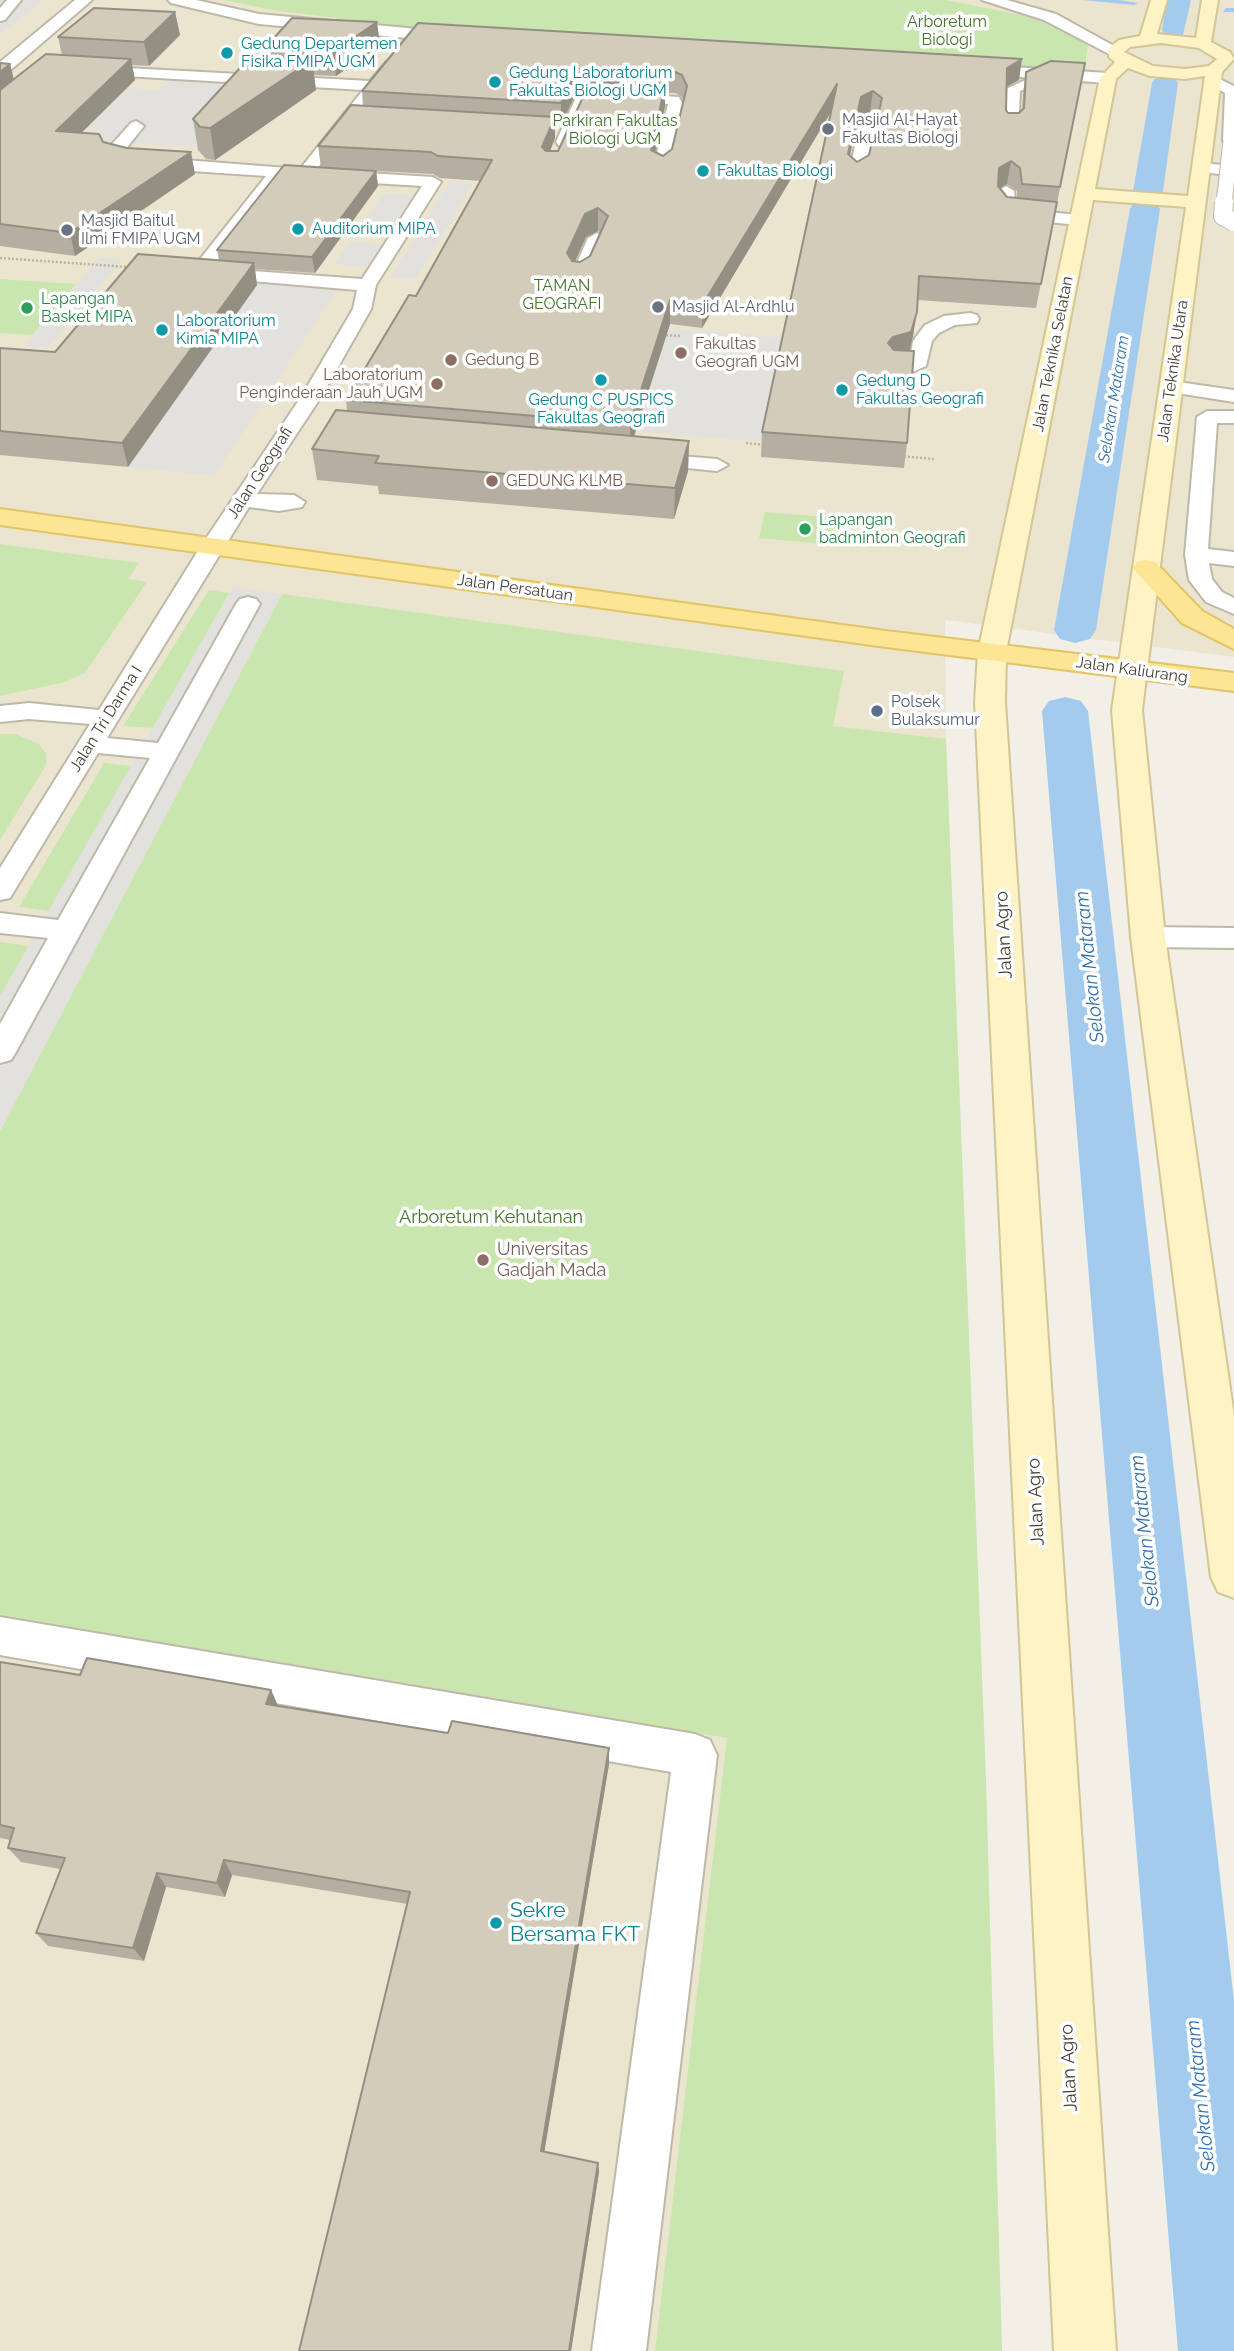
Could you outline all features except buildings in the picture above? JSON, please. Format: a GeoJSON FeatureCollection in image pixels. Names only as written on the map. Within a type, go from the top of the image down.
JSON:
{"type":"FeatureCollection","features":[{"type":"Feature","properties":{"kind":"main road"},"geometry":{"type":"LineString","coordinates":[[1154,38],[1159,0]]}},
{"type":"Feature","properties":{"kind":"main road"},"geometry":{"type":"LineString","coordinates":[[1108,78],[1125,43],[1154,38],[1197,43],[1210,0]]}},
{"type":"Feature","properties":{"kind":"main road","name":"Jalan Teknika Utara"},"geometry":{"type":"LineString","coordinates":[[1113,668],[1146,568],[1213,75],[1226,60],[1216,49],[1197,43]]}},
{"type":"Feature","properties":{"kind":"main road"},"geometry":{"type":"LineString","coordinates":[[1120,57],[1150,71],[1213,75]]}},
{"type":"Feature","properties":{"kind":"main road","name":"Jalan Teknika Selatan"},"geometry":{"type":"LineString","coordinates":[[1012,654],[1079,220],[1108,78]]}},
{"type":"Feature","properties":{"kind":"main road"},"geometry":{"type":"LineString","coordinates":[[1085,194],[1196,202]]}},
{"type":"Feature","properties":{"kind":"main road","name":"Jalan Persatuan"},"geometry":{"type":"LineString","coordinates":[[0,517],[1012,654]]}},
{"type":"Feature","properties":{"kind":"main road"},"geometry":{"type":"LineString","coordinates":[[1146,568],[1192,617],[1234,641]]}},
{"type":"Feature","properties":{"kind":"main road","name":"Jalan Kaliurang"},"geometry":{"type":"LineString","coordinates":[[1012,654],[1234,682]]}},
{"type":"Feature","properties":{"kind":"main road","name":"Jalan Agro"},"geometry":{"type":"LineString","coordinates":[[1012,654],[990,702],[1085,2351]]}},
{"type":"Feature","properties":{"kind":"main road"},"geometry":{"type":"LineString","coordinates":[[1113,668],[1127,710],[1148,937],[1234,1577]]}},
{"type":"Feature","properties":{"kind":"street"},"geometry":{"type":"LineString","coordinates":[[0,70],[84,0]]}},
{"type":"Feature","properties":{"kind":"street"},"geometry":{"type":"LineString","coordinates":[[176,0],[259,19],[470,38]]}},
{"type":"Feature","properties":{"kind":"street"},"geometry":{"type":"LineString","coordinates":[[990,0],[1050,17],[1120,57]]}},
{"type":"Feature","properties":{"kind":"street"},"geometry":{"type":"LineString","coordinates":[[1034,0],[1090,19]]}},
{"type":"Feature","properties":{"kind":"street"},"geometry":{"type":"LineString","coordinates":[[1113,27],[1154,38]]}},
{"type":"Feature","properties":{"kind":"street"},"geometry":{"type":"LineString","coordinates":[[952,68],[1108,78]]}},
{"type":"Feature","properties":{"kind":"lane"},"geometry":{"type":"LineString","coordinates":[[0,17],[14,0]]}},
{"type":"Feature","properties":{"kind":"lane"},"geometry":{"type":"LineString","coordinates":[[136,126],[113,152],[114,158],[132,162],[304,174],[415,35]]}},
{"type":"Feature","properties":{"kind":"lane"},"geometry":{"type":"LineString","coordinates":[[122,87],[110,81],[74,74],[374,86]]}},
{"type":"Feature","properties":{"kind":"lane"},"geometry":{"type":"LineString","coordinates":[[1010,129],[1013,89],[1047,74]]}},
{"type":"Feature","properties":{"kind":"lane"},"geometry":{"type":"LineString","coordinates":[[1213,75],[1232,91],[1232,141],[1223,216],[1234,222]]}},
{"type":"Feature","properties":{"kind":"lane"},"geometry":{"type":"LineString","coordinates":[[558,156],[562,131],[584,95],[674,100],[676,107],[661,171]]}},
{"type":"Feature","properties":{"kind":"lane"},"geometry":{"type":"LineString","coordinates":[[348,119],[370,120]]}},
{"type":"Feature","properties":{"kind":"lane"},"geometry":{"type":"LineString","coordinates":[[856,177],[869,119]]}},
{"type":"Feature","properties":{"kind":"lane"},"geometry":{"type":"LineString","coordinates":[[1205,139],[1232,141]]}},
{"type":"Feature","properties":{"kind":"lane","name":"Jalan Geografi"},"geometry":{"type":"LineString","coordinates":[[212,546],[311,397],[362,309],[367,285],[441,179],[439,167],[418,165],[404,167],[391,180],[304,174]]}},
{"type":"Feature","properties":{"kind":"lane"},"geometry":{"type":"LineString","coordinates":[[1201,168],[1234,171]]}},
{"type":"Feature","properties":{"kind":"lane"},"geometry":{"type":"LineString","coordinates":[[199,272],[278,172]]}},
{"type":"Feature","properties":{"kind":"lane"},"geometry":{"type":"LineString","coordinates":[[1006,191],[1005,209],[1011,214],[1079,220]]}},
{"type":"Feature","properties":{"kind":"lane"},"geometry":{"type":"LineString","coordinates":[[579,278],[597,238]]}},
{"type":"Feature","properties":{"kind":"lane"},"geometry":{"type":"LineString","coordinates":[[128,267],[367,285]]}},
{"type":"Feature","properties":{"kind":"lane"},"geometry":{"type":"LineString","coordinates":[[898,368],[908,368],[919,362],[923,341],[932,329],[951,320],[970,320]]}},
{"type":"Feature","properties":{"kind":"lane"},"geometry":{"type":"LineString","coordinates":[[1171,387],[1234,396]]}},
{"type":"Feature","properties":{"kind":"lane"},"geometry":{"type":"LineString","coordinates":[[1234,417],[1207,417],[1196,555],[1201,580],[1214,597],[1234,607]]}},
{"type":"Feature","properties":{"kind":"lane"},"geometry":{"type":"LineString","coordinates":[[624,457],[717,465]]}},
{"type":"Feature","properties":{"kind":"lane"},"geometry":{"type":"LineString","coordinates":[[242,499],[294,502]]}},
{"type":"Feature","properties":{"kind":"lane","name":"Jalan Tri Darma I"},"geometry":{"type":"LineString","coordinates":[[0,891],[212,546]]}},
{"type":"Feature","properties":{"kind":"lane"},"geometry":{"type":"LineString","coordinates":[[1196,555],[1234,559]]}},
{"type":"Feature","properties":{"kind":"lane"},"geometry":{"type":"LineString","coordinates":[[0,1052],[248,604]]}},
{"type":"Feature","properties":{"kind":"lane"},"geometry":{"type":"LineString","coordinates":[[0,714],[29,711],[106,718]]}},
{"type":"Feature","properties":{"kind":"lane"},"geometry":{"type":"LineString","coordinates":[[90,744],[167,752]]}},
{"type":"Feature","properties":{"kind":"lane"},"geometry":{"type":"LineString","coordinates":[[0,923],[67,931]]}},
{"type":"Feature","properties":{"kind":"lane"},"geometry":{"type":"LineString","coordinates":[[1148,937],[1234,938]]}},
{"type":"Feature","properties":{"kind":"lane"},"geometry":{"type":"LineString","coordinates":[[0,1636],[695,1755],[619,2351]]}},
{"type":"Feature","properties":{"kind":"path"},"geometry":{"type":"LineString","coordinates":[[0,258],[128,267]]}},
{"type":"Feature","properties":{"kind":"path"},"geometry":{"type":"LineString","coordinates":[[653,334],[681,336]]}},
{"type":"Feature","properties":{"kind":"path"},"geometry":{"type":"LineString","coordinates":[[736,442],[775,445]]}},
{"type":"Feature","properties":{"kind":"path"},"geometry":{"type":"LineString","coordinates":[[894,455],[934,458]]}},
{"type":"Feature","properties":{"kind":"shaded area","name":"Universitas Gadjah Mada"},"geometry":{"type":"Polygon","coordinates":[[[0,0],[1234,0],[1234,657],[945,620],[946,739],[986,1782],[1002,2351],[0,2351],[0,0]]]}},
{"type":"Feature","properties":{"kind":"shaded area"},"geometry":{"type":"Polygon","coordinates":[[[0,0],[44,0],[0,34],[0,0]]]}},
{"type":"Feature","properties":{"kind":"shaded area"},"geometry":{"type":"Polygon","coordinates":[[[171,79],[258,84],[202,147],[83,141],[94,129],[86,128],[127,88],[160,90],[171,79]]]}},
{"type":"Feature","properties":{"kind":"shaded area"},"geometry":{"type":"Polygon","coordinates":[[[449,182],[473,184],[416,279],[390,278],[449,182]]]}},
{"type":"Feature","properties":{"kind":"shaded area"},"geometry":{"type":"Polygon","coordinates":[[[384,193],[413,195],[389,233],[358,231],[384,193]]]}},
{"type":"Feature","properties":{"kind":"shaded area"},"geometry":{"type":"Polygon","coordinates":[[[350,242],[382,244],[367,267],[334,264],[350,242]]]}},
{"type":"Feature","properties":{"kind":"shaded area"},"geometry":{"type":"Polygon","coordinates":[[[99,258],[122,260],[47,348],[24,346],[99,258]]]}},
{"type":"Feature","properties":{"kind":"shaded area"},"geometry":{"type":"Polygon","coordinates":[[[260,281],[339,287],[214,476],[128,467],[260,281]]]}},
{"type":"Feature","properties":{"kind":"shaded area"},"geometry":{"type":"Polygon","coordinates":[[[669,328],[786,338],[764,442],[636,431],[669,328]]]}},
{"type":"Feature","properties":{"kind":"shaded area"},"geometry":{"type":"Polygon","coordinates":[[[233,587],[282,594],[0,1131],[0,996],[233,587]]]}},
{"type":"Feature","properties":{"kind":"green space","name":"Arboretum Biologi"},"geometry":{"type":"Polygon","coordinates":[[[223,0],[946,0],[1026,16],[1059,28],[1088,44],[1085,70],[422,29],[272,10],[223,0]]]}},
{"type":"Feature","properties":{"kind":"green space","name":"Lapangan Basket MIPA"},"geometry":{"type":"Polygon","coordinates":[[[0,279],[76,284],[32,335],[0,333],[0,279]]]}},
{"type":"Feature","properties":{"kind":"green space","name":"Lapangan badminton Geografi"},"geometry":{"type":"Polygon","coordinates":[[[765,512],[850,519],[846,546],[759,538],[765,512]]]}},
{"type":"Feature","properties":{"kind":"green space"},"geometry":{"type":"Polygon","coordinates":[[[0,544],[139,563],[128,579],[147,582],[85,673],[65,682],[0,696],[0,544]]]}},
{"type":"Feature","properties":{"kind":"green space"},"geometry":{"type":"Polygon","coordinates":[[[209,590],[229,593],[153,728],[123,726],[209,590]]]}},
{"type":"Feature","properties":{"kind":"green space","name":"Arboretum Kehutanan"},"geometry":{"type":"Polygon","coordinates":[[[282,594],[844,671],[833,726],[946,739],[986,1782],[1002,2351],[655,2351],[727,1738],[0,1615],[0,1131],[282,594]]]}},
{"type":"Feature","properties":{"kind":"green space"},"geometry":{"type":"Polygon","coordinates":[[[0,734],[15,734],[39,744],[46,754],[46,765],[0,840],[0,734]]]}},
{"type":"Feature","properties":{"kind":"green space"},"geometry":{"type":"Polygon","coordinates":[[[104,763],[132,766],[49,911],[19,907],[104,763]]]}},
{"type":"Feature","properties":{"kind":"green space"},"geometry":{"type":"Polygon","coordinates":[[[0,942],[29,946],[0,996],[0,942]]]}},
{"type":"Feature","properties":{"kind":"waterway"},"geometry":{"type":"LineString","coordinates":[[1085,0],[1134,3]]}},
{"type":"Feature","properties":{"kind":"waterway"},"geometry":{"type":"LineString","coordinates":[[1174,30],[1179,0]]}},
{"type":"Feature","properties":{"kind":"waterway"},"geometry":{"type":"LineString","coordinates":[[1226,10],[1234,10]]}},
{"type":"Feature","properties":{"kind":"waterway","name":"Selokan Mataram"},"geometry":{"type":"LineString","coordinates":[[1148,191],[1165,83]]}},
{"type":"Feature","properties":{"kind":"waterway","name":"Selokan Mataram"},"geometry":{"type":"LineString","coordinates":[[1075,630],[1145,209]]}},
{"type":"Feature","properties":{"kind":"waterway","name":"Selokan Mataram"},"geometry":{"type":"LineString","coordinates":[[1065,711],[1226,2351]]}},
{"type":"Feature","properties":{"kind":"place","name":"Gedung Departemen Fisika FMIPA UGM"},"geometry":{"type":"Point","coordinates":[227,53]}},
{"type":"Feature","properties":{"kind":"place","name":"Gedung Laboratorium Fakultas Biologi UGM"},"geometry":{"type":"Point","coordinates":[495,82]}},
{"type":"Feature","properties":{"kind":"place","name":"Masjid Al-Hayat Fakultas Biologi"},"geometry":{"type":"Point","coordinates":[828,129]}},
{"type":"Feature","properties":{"kind":"place","name":"Fakultas Biologi"},"geometry":{"type":"Point","coordinates":[703,171]}},
{"type":"Feature","properties":{"kind":"place","name":"Auditorium MIPA"},"geometry":{"type":"Point","coordinates":[298,229]}},
{"type":"Feature","properties":{"kind":"place","name":"Masjid Baitul Ilmi FMIPA UGM"},"geometry":{"type":"Point","coordinates":[67,230]}},
{"type":"Feature","properties":{"kind":"place","name":"Masjid Al-Ardhlu"},"geometry":{"type":"Point","coordinates":[658,307]}},
{"type":"Feature","properties":{"kind":"place","name":"Lapangan Basket MIPA"},"geometry":{"type":"Point","coordinates":[27,308]}},
{"type":"Feature","properties":{"kind":"place","name":"Laboratorium Kimia MIPA"},"geometry":{"type":"Point","coordinates":[162,330]}},
{"type":"Feature","properties":{"kind":"place","name":"Fakultas Geografi UGM"},"geometry":{"type":"Point","coordinates":[681,353]}},
{"type":"Feature","properties":{"kind":"place","name":"Gedung B"},"geometry":{"type":"Point","coordinates":[451,360]}},
{"type":"Feature","properties":{"kind":"place","name":"Gedung C PUSPICS Fakultas Geografi"},"geometry":{"type":"Point","coordinates":[601,380]}},
{"type":"Feature","properties":{"kind":"place","name":"Laboratorium Penginderaan Jauh UGM"},"geometry":{"type":"Point","coordinates":[437,384]}},
{"type":"Feature","properties":{"kind":"place","name":"Gedung D Fakultas Geografi"},"geometry":{"type":"Point","coordinates":[842,390]}},
{"type":"Feature","properties":{"kind":"place","name":"GEDUNG KLMB"},"geometry":{"type":"Point","coordinates":[492,481]}},
{"type":"Feature","properties":{"kind":"place","name":"Lapangan badminton Geografi"},"geometry":{"type":"Point","coordinates":[805,529]}},
{"type":"Feature","properties":{"kind":"place","name":"Polsek Bulaksumur"},"geometry":{"type":"Point","coordinates":[877,711]}},
{"type":"Feature","properties":{"kind":"place","name":"Universitas Gadjah Mada"},"geometry":{"type":"Point","coordinates":[483,1260]}},
{"type":"Feature","properties":{"kind":"place","name":"Sekre Bersama FKT"},"geometry":{"type":"Point","coordinates":[496,1923]}},
{"type":"Feature","properties":{"kind":"park label","name":"Parkiran Fakultas Biologi UGM"},"geometry":{"type":"Point","coordinates":[615,130]}},
{"type":"Feature","properties":{"kind":"park label","name":"TAMAN GEOGRAFI"},"geometry":{"type":"Point","coordinates":[562,295]}}]}
